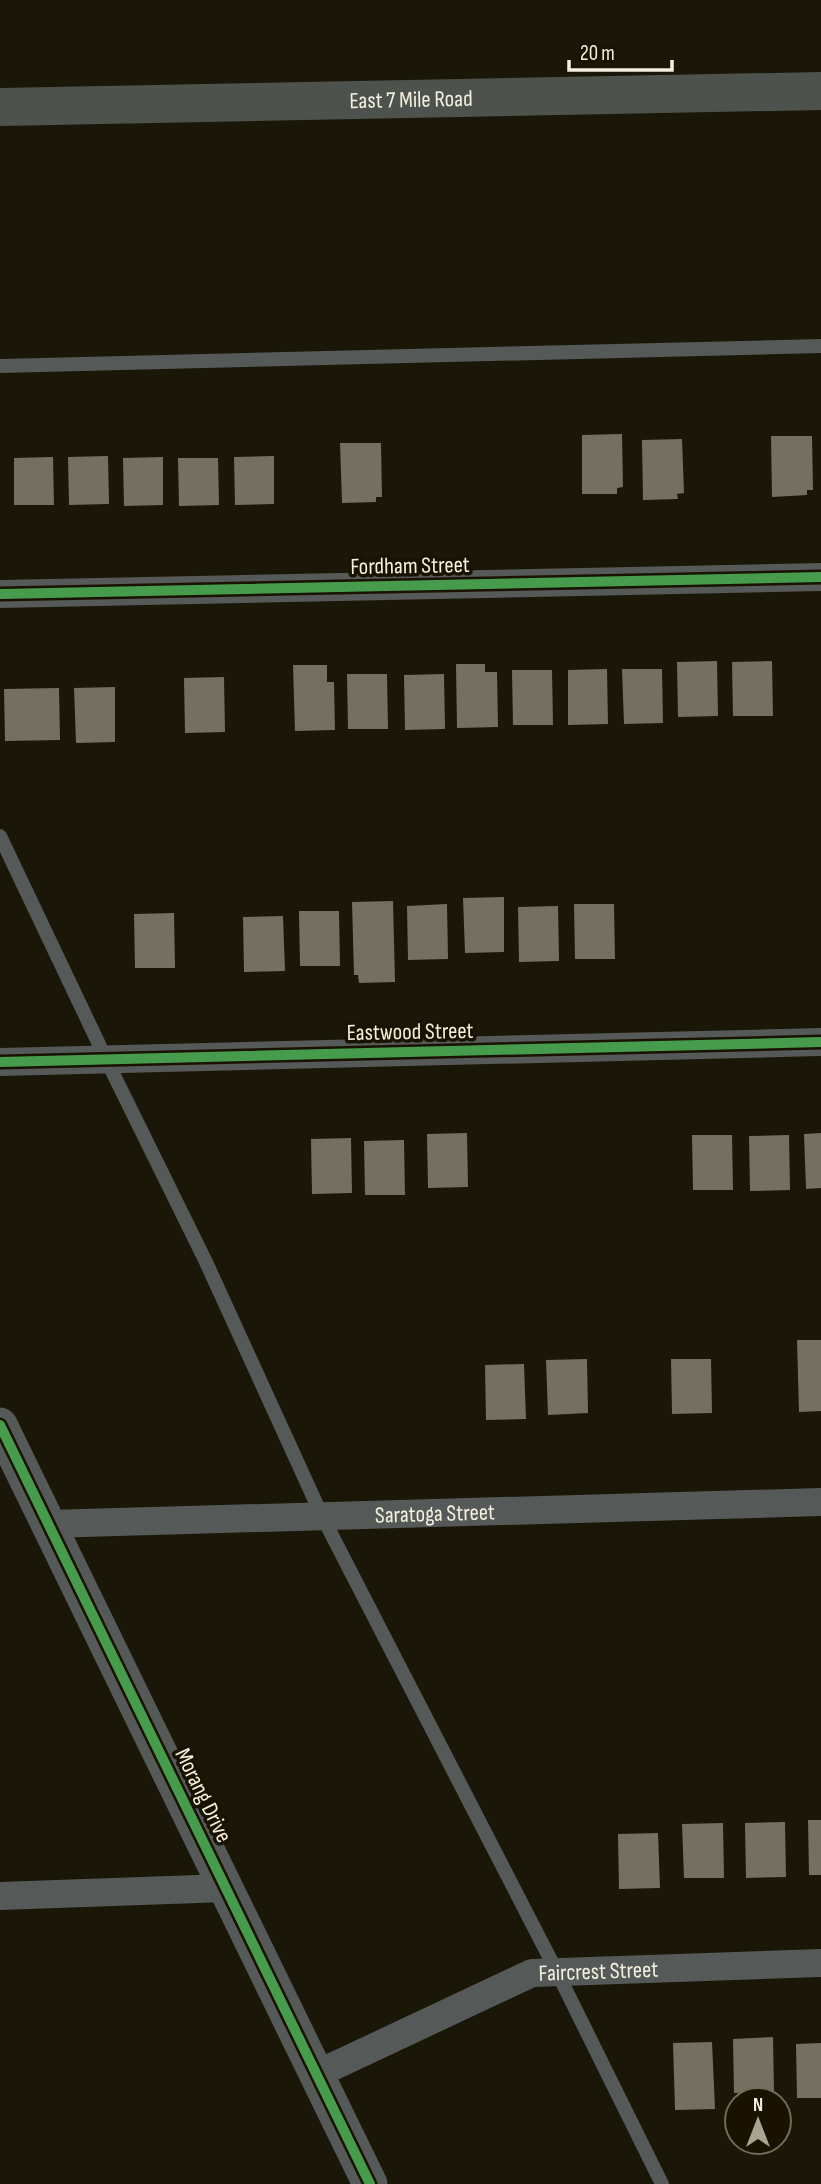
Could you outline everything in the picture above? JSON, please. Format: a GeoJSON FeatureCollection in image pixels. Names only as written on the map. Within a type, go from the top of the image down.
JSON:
{"type":"FeatureCollection","features":[{"type":"Feature","properties":{"kind":"main road","name":"East 7 Mile Road"},"geometry":{"type":"LineString","coordinates":[[0,107],[821,91]]}},
{"type":"Feature","properties":{"kind":"street","name":"Fordham Street"},"geometry":{"type":"LineString","coordinates":[[0,594],[821,577]]}},
{"type":"Feature","properties":{"kind":"street","name":"Eastwood Street"},"geometry":{"type":"LineString","coordinates":[[0,1062],[821,1041]]}},
{"type":"Feature","properties":{"kind":"street","name":"Morang Drive"},"geometry":{"type":"LineString","coordinates":[[2,1432],[370,2184]]}},
{"type":"Feature","properties":{"kind":"street","name":"Saratoga Street"},"geometry":{"type":"LineString","coordinates":[[48,1524],[821,1502]]}},
{"type":"Feature","properties":{"kind":"street"},"geometry":{"type":"LineString","coordinates":[[0,1896],[226,1888]]}},
{"type":"Feature","properties":{"kind":"street","name":"Faircrest Street"},"geometry":{"type":"LineString","coordinates":[[317,2074],[532,1973],[821,1963]]}},
{"type":"Feature","properties":{"kind":"lane"},"geometry":{"type":"LineString","coordinates":[[0,366],[821,346]]}},
{"type":"Feature","properties":{"kind":"lane"},"geometry":{"type":"LineString","coordinates":[[0,836],[206,1262],[322,1516],[557,1972],[662,2184]]}},
{"type":"Feature","properties":{"kind":"building"},"geometry":{"type":"Polygon","coordinates":[[[622,434],[623,487],[617,488],[617,494],[582,494],[582,435],[622,434]]]}},
{"type":"Feature","properties":{"kind":"building"},"geometry":{"type":"Polygon","coordinates":[[[771,436],[812,436],[813,490],[807,490],[807,495],[772,497],[771,436]]]}},
{"type":"Feature","properties":{"kind":"building"},"geometry":{"type":"Polygon","coordinates":[[[682,439],[684,493],[677,494],[678,499],[643,500],[642,440],[682,439]]]}},
{"type":"Feature","properties":{"kind":"building"},"geometry":{"type":"Polygon","coordinates":[[[340,443],[381,443],[382,497],[376,497],[376,502],[342,503],[340,443]]]}},
{"type":"Feature","properties":{"kind":"building"},"geometry":{"type":"Polygon","coordinates":[[[108,456],[109,504],[69,505],[68,457],[108,456]]]}},
{"type":"Feature","properties":{"kind":"building"},"geometry":{"type":"Polygon","coordinates":[[[274,456],[274,504],[235,505],[234,457],[274,456]]]}},
{"type":"Feature","properties":{"kind":"building"},"geometry":{"type":"Polygon","coordinates":[[[53,457],[54,505],[14,505],[14,458],[53,457]]]}},
{"type":"Feature","properties":{"kind":"building"},"geometry":{"type":"Polygon","coordinates":[[[163,457],[163,505],[124,506],[123,458],[163,457]]]}},
{"type":"Feature","properties":{"kind":"building"},"geometry":{"type":"Polygon","coordinates":[[[178,458],[218,458],[219,505],[179,506],[178,458]]]}},
{"type":"Feature","properties":{"kind":"building"},"geometry":{"type":"Polygon","coordinates":[[[717,661],[718,716],[678,717],[677,662],[717,661]]]}},
{"type":"Feature","properties":{"kind":"building"},"geometry":{"type":"Polygon","coordinates":[[[772,661],[773,716],[733,716],[732,662],[772,661]]]}},
{"type":"Feature","properties":{"kind":"building"},"geometry":{"type":"Polygon","coordinates":[[[456,664],[485,664],[485,672],[497,672],[498,727],[457,728],[456,664]]]}},
{"type":"Feature","properties":{"kind":"building"},"geometry":{"type":"Polygon","coordinates":[[[293,665],[327,665],[327,682],[334,682],[335,730],[295,731],[293,665]]]}},
{"type":"Feature","properties":{"kind":"building"},"geometry":{"type":"Polygon","coordinates":[[[607,669],[608,724],[568,725],[568,670],[607,669]]]}},
{"type":"Feature","properties":{"kind":"building"},"geometry":{"type":"Polygon","coordinates":[[[622,669],[662,669],[663,723],[624,724],[622,669]]]}},
{"type":"Feature","properties":{"kind":"building"},"geometry":{"type":"Polygon","coordinates":[[[512,670],[552,670],[553,725],[513,725],[512,670]]]}},
{"type":"Feature","properties":{"kind":"building"},"geometry":{"type":"Polygon","coordinates":[[[347,674],[387,674],[388,729],[348,729],[347,674]]]}},
{"type":"Feature","properties":{"kind":"building"},"geometry":{"type":"Polygon","coordinates":[[[444,674],[445,729],[405,730],[404,675],[444,674]]]}},
{"type":"Feature","properties":{"kind":"building"},"geometry":{"type":"Polygon","coordinates":[[[224,677],[225,732],[185,733],[184,678],[224,677]]]}},
{"type":"Feature","properties":{"kind":"building"},"geometry":{"type":"Polygon","coordinates":[[[115,687],[115,742],[76,743],[74,688],[115,687]]]}},
{"type":"Feature","properties":{"kind":"building"},"geometry":{"type":"Polygon","coordinates":[[[59,688],[60,740],[5,741],[4,689],[59,688]]]}},
{"type":"Feature","properties":{"kind":"building"},"geometry":{"type":"Polygon","coordinates":[[[504,897],[504,952],[465,953],[463,898],[504,897]]]}},
{"type":"Feature","properties":{"kind":"building"},"geometry":{"type":"Polygon","coordinates":[[[393,901],[395,982],[359,983],[358,975],[354,975],[352,902],[393,901]]]}},
{"type":"Feature","properties":{"kind":"building"},"geometry":{"type":"Polygon","coordinates":[[[447,904],[448,959],[408,960],[407,906],[447,904]]]}},
{"type":"Feature","properties":{"kind":"building"},"geometry":{"type":"Polygon","coordinates":[[[574,904],[614,904],[615,959],[575,959],[574,904]]]}},
{"type":"Feature","properties":{"kind":"building"},"geometry":{"type":"Polygon","coordinates":[[[558,906],[559,961],[519,962],[518,907],[558,906]]]}},
{"type":"Feature","properties":{"kind":"building"},"geometry":{"type":"Polygon","coordinates":[[[299,911],[339,911],[340,966],[300,966],[299,911]]]}},
{"type":"Feature","properties":{"kind":"building"},"geometry":{"type":"Polygon","coordinates":[[[174,913],[175,968],[135,968],[134,914],[174,913]]]}},
{"type":"Feature","properties":{"kind":"building"},"geometry":{"type":"Polygon","coordinates":[[[283,916],[285,971],[244,972],[243,917],[283,916]]]}},
{"type":"Feature","properties":{"kind":"building"},"geometry":{"type":"Polygon","coordinates":[[[467,1133],[468,1187],[428,1188],[427,1134],[467,1133]]]}},
{"type":"Feature","properties":{"kind":"building"},"geometry":{"type":"Polygon","coordinates":[[[821,1133],[821,1188],[806,1189],[804,1134],[821,1133]]]}},
{"type":"Feature","properties":{"kind":"building"},"geometry":{"type":"Polygon","coordinates":[[[692,1135],[732,1135],[733,1190],[693,1190],[692,1135]]]}},
{"type":"Feature","properties":{"kind":"building"},"geometry":{"type":"Polygon","coordinates":[[[789,1135],[790,1190],[750,1191],[749,1136],[789,1135]]]}},
{"type":"Feature","properties":{"kind":"building"},"geometry":{"type":"Polygon","coordinates":[[[351,1138],[352,1193],[312,1194],[311,1139],[351,1138]]]}},
{"type":"Feature","properties":{"kind":"building"},"geometry":{"type":"Polygon","coordinates":[[[404,1140],[405,1195],[365,1195],[364,1141],[404,1140]]]}},
{"type":"Feature","properties":{"kind":"building"},"geometry":{"type":"Polygon","coordinates":[[[797,1340],[821,1340],[821,1411],[799,1412],[797,1340]]]}},
{"type":"Feature","properties":{"kind":"building"},"geometry":{"type":"Polygon","coordinates":[[[587,1359],[588,1413],[548,1415],[546,1360],[587,1359]]]}},
{"type":"Feature","properties":{"kind":"building"},"geometry":{"type":"Polygon","coordinates":[[[671,1359],[711,1359],[712,1413],[672,1414],[671,1359]]]}},
{"type":"Feature","properties":{"kind":"building"},"geometry":{"type":"Polygon","coordinates":[[[524,1364],[526,1419],[486,1420],[485,1365],[524,1364]]]}},
{"type":"Feature","properties":{"kind":"building"},"geometry":{"type":"Polygon","coordinates":[[[808,1820],[821,1820],[821,1875],[809,1875],[808,1820]]]}},
{"type":"Feature","properties":{"kind":"building"},"geometry":{"type":"Polygon","coordinates":[[[785,1822],[786,1877],[746,1878],[745,1823],[785,1822]]]}},
{"type":"Feature","properties":{"kind":"building"},"geometry":{"type":"Polygon","coordinates":[[[723,1823],[724,1878],[684,1878],[682,1824],[723,1823]]]}},
{"type":"Feature","properties":{"kind":"building"},"geometry":{"type":"Polygon","coordinates":[[[658,1833],[660,1888],[619,1889],[618,1834],[658,1833]]]}},
{"type":"Feature","properties":{"kind":"building"},"geometry":{"type":"Polygon","coordinates":[[[773,2037],[774,2086],[734,2086],[733,2039],[773,2037]]]}},
{"type":"Feature","properties":{"kind":"building"},"geometry":{"type":"Polygon","coordinates":[[[712,2042],[715,2109],[675,2110],[673,2043],[712,2042]]]}},
{"type":"Feature","properties":{"kind":"building"},"geometry":{"type":"Polygon","coordinates":[[[821,2043],[821,2098],[797,2098],[796,2044],[821,2043]]]}},
{"type":"Feature","properties":{"kind":"cycle path"},"geometry":{"type":"LineString","coordinates":[[0,594],[821,577]]}},
{"type":"Feature","properties":{"kind":"cycle path"},"geometry":{"type":"LineString","coordinates":[[0,1062],[821,1042]]}},
{"type":"Feature","properties":{"kind":"cycle path"},"geometry":{"type":"LineString","coordinates":[[0,1425],[370,2184]]}}]}
